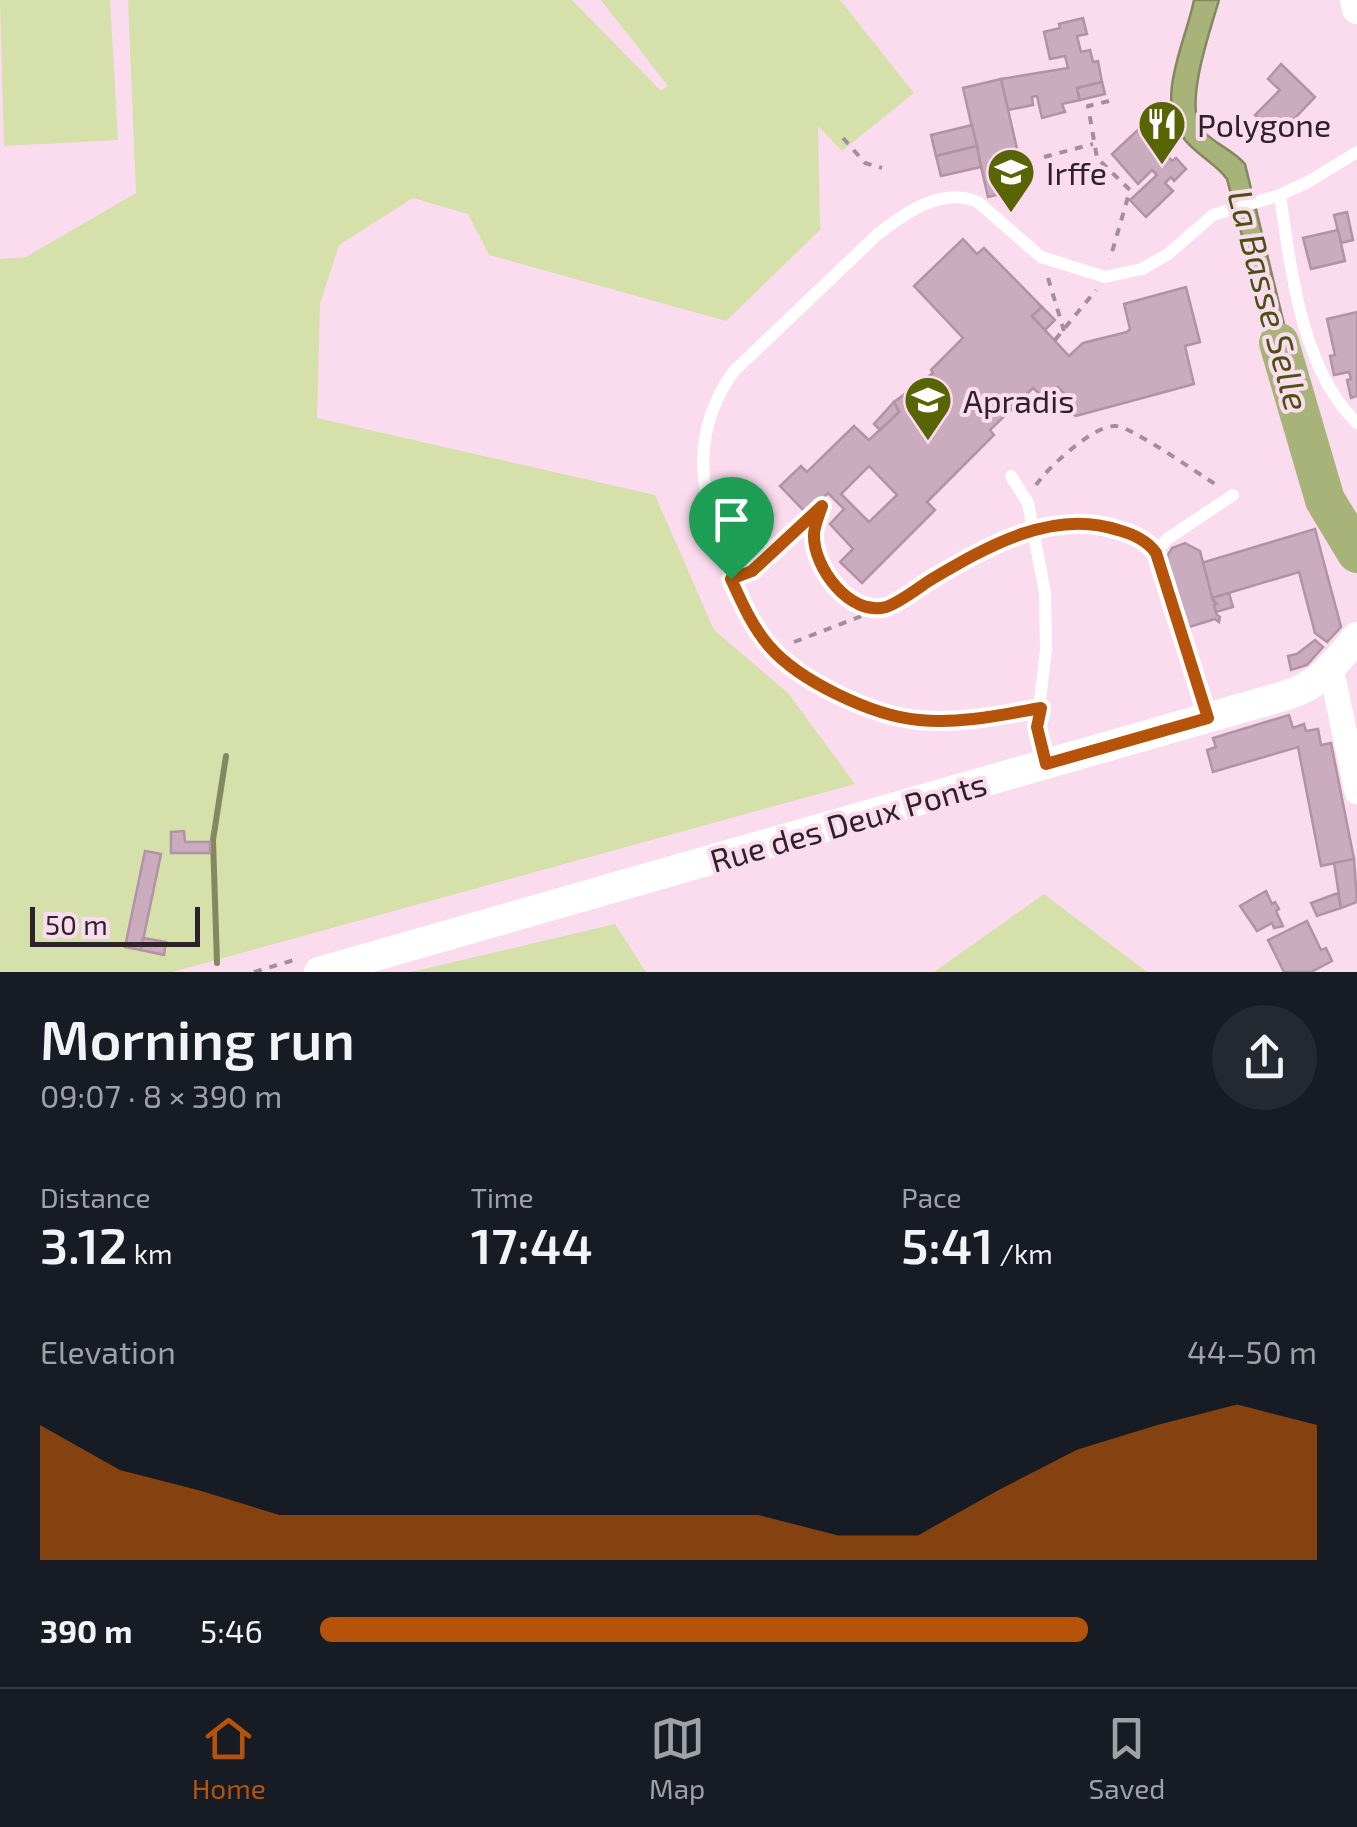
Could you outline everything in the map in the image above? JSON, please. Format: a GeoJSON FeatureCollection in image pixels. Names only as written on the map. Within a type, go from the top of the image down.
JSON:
{"type":"FeatureCollection","features":[{"type":"Feature","properties":{"kind":"street"},"geometry":{"type":"LineString","coordinates":[[1356,0],[1357,9]]}},
{"type":"Feature","properties":{"kind":"street","name":"Rue des Deux Ponts"},"geometry":{"type":"LineString","coordinates":[[319,972],[1307,689],[1332,668],[1357,637]]}},
{"type":"Feature","properties":{"kind":"street"},"geometry":{"type":"LineString","coordinates":[[1332,668],[1357,792]]}},
{"type":"Feature","properties":{"kind":"lane"},"geometry":{"type":"LineString","coordinates":[[1041,708],[968,720],[918,720],[889,714],[822,685],[780,656],[748,617],[708,510],[703,463],[709,416],[717,394],[734,370],[878,234],[902,216],[943,198],[956,196],[979,203],[1041,257],[1106,276],[1142,269],[1213,215],[1280,195],[1357,152]]}},
{"type":"Feature","properties":{"kind":"lane"},"geometry":{"type":"LineString","coordinates":[[1280,195],[1294,282],[1313,349],[1330,392],[1357,422]]}},
{"type":"Feature","properties":{"kind":"lane"},"geometry":{"type":"LineString","coordinates":[[1011,476],[1028,503],[1036,528],[1046,593],[1037,727],[1046,764]]}},
{"type":"Feature","properties":{"kind":"lane"},"geometry":{"type":"LineString","coordinates":[[1208,718],[1156,553],[1167,540],[1233,495]]}},
{"type":"Feature","properties":{"kind":"path"},"geometry":{"type":"LineString","coordinates":[[1055,340],[1106,276],[1130,190],[1097,158],[1088,106],[1109,100]]}},
{"type":"Feature","properties":{"kind":"path"},"geometry":{"type":"LineString","coordinates":[[843,138],[865,164],[882,168]]}},
{"type":"Feature","properties":{"kind":"path"},"geometry":{"type":"LineString","coordinates":[[1044,157],[1094,144]]}},
{"type":"Feature","properties":{"kind":"path"},"geometry":{"type":"LineString","coordinates":[[1041,257],[1064,331]]}},
{"type":"Feature","properties":{"kind":"path"},"geometry":{"type":"LineString","coordinates":[[1028,503],[1037,482],[1052,466],[1100,428],[1119,426],[1233,495]]}},
{"type":"Feature","properties":{"kind":"path"},"geometry":{"type":"LineString","coordinates":[[731,579],[752,571],[822,506],[814,533],[817,560],[832,583],[861,605],[885,607]]}},
{"type":"Feature","properties":{"kind":"path"},"geometry":{"type":"LineString","coordinates":[[780,656],[797,640],[885,607],[956,565],[1036,528],[1107,526],[1132,534],[1156,553]]}},
{"type":"Feature","properties":{"kind":"shaded area"},"geometry":{"type":"Polygon","coordinates":[[[0,0],[110,0],[118,140],[4,146],[0,0]]]}},
{"type":"Feature","properties":{"kind":"shaded area"},"geometry":{"type":"Polygon","coordinates":[[[128,0],[572,0],[661,91],[668,86],[601,0],[840,0],[914,93],[842,151],[818,126],[820,230],[726,321],[489,255],[468,214],[413,198],[339,245],[320,304],[317,418],[655,495],[714,630],[788,693],[855,784],[172,972],[0,972],[0,259],[26,257],[136,193],[128,0]]]}},
{"type":"Feature","properties":{"kind":"shaded area"},"geometry":{"type":"Polygon","coordinates":[[[1044,894],[1147,972],[934,972],[1044,894]]]}},
{"type":"Feature","properties":{"kind":"shaded area"},"geometry":{"type":"Polygon","coordinates":[[[615,924],[646,972],[411,972],[615,924]]]}},
{"type":"Feature","properties":{"kind":"water"},"geometry":{"type":"Polygon","coordinates":[[[1194,0],[1219,0],[1200,66],[1197,119],[1207,135],[1245,164],[1301,394],[1285,398],[1227,179],[1187,142],[1174,121],[1172,87],[1194,0]]]}},
{"type":"Feature","properties":{"kind":"building"},"geometry":{"type":"Polygon","coordinates":[[[1083,18],[1087,34],[1077,36],[1081,52],[1090,50],[1093,62],[1098,61],[1102,82],[1077,88],[1080,100],[1062,104],[1065,112],[1042,118],[1037,96],[1032,97],[1033,105],[1008,110],[1001,79],[1068,68],[1065,56],[1050,59],[1044,32],[1083,18]]]}},
{"type":"Feature","properties":{"kind":"building"},"geometry":{"type":"Polygon","coordinates":[[[1281,64],[1315,97],[1277,137],[1255,115],[1280,90],[1268,79],[1281,64]]]}},
{"type":"Feature","properties":{"kind":"building"},"geometry":{"type":"Polygon","coordinates":[[[1001,79],[1026,188],[988,197],[963,88],[1001,79]]]}},
{"type":"Feature","properties":{"kind":"building"},"geometry":{"type":"Polygon","coordinates":[[[1102,82],[1105,94],[1080,100],[1077,88],[1102,82]]]}},
{"type":"Feature","properties":{"kind":"building"},"geometry":{"type":"Polygon","coordinates":[[[972,125],[977,146],[936,156],[931,135],[972,125]]]}},
{"type":"Feature","properties":{"kind":"building"},"geometry":{"type":"Polygon","coordinates":[[[1142,126],[1172,161],[1176,158],[1186,169],[1174,181],[1171,177],[1165,183],[1173,191],[1146,217],[1130,200],[1157,175],[1152,170],[1138,184],[1112,154],[1142,126]]]}},
{"type":"Feature","properties":{"kind":"building"},"geometry":{"type":"Polygon","coordinates":[[[977,146],[981,167],[941,176],[936,156],[977,146]]]}},
{"type":"Feature","properties":{"kind":"building"},"geometry":{"type":"Polygon","coordinates":[[[1347,212],[1353,240],[1341,243],[1334,215],[1347,212]]]}},
{"type":"Feature","properties":{"kind":"building"},"geometry":{"type":"Polygon","coordinates":[[[1338,230],[1345,261],[1311,269],[1303,238],[1338,230]]]}},
{"type":"Feature","properties":{"kind":"building"},"geometry":{"type":"Polygon","coordinates":[[[963,239],[977,254],[984,248],[1042,307],[1032,316],[1069,356],[1083,343],[1127,332],[1130,329],[1124,304],[1186,287],[1200,342],[1185,346],[1194,384],[1076,416],[1060,408],[1069,399],[1058,387],[1045,399],[1033,388],[990,430],[994,435],[927,502],[935,510],[862,583],[840,562],[853,549],[830,524],[844,509],[828,493],[807,514],[780,486],[801,466],[807,472],[854,426],[869,440],[899,412],[894,402],[933,373],[931,370],[963,338],[914,286],[963,239]],[[869,466],[841,494],[869,522],[897,495],[869,466]]]}},
{"type":"Feature","properties":{"kind":"building"},"geometry":{"type":"Polygon","coordinates":[[[1042,307],[1055,320],[1045,330],[1032,316],[1042,307]]]}},
{"type":"Feature","properties":{"kind":"building"},"geometry":{"type":"Polygon","coordinates":[[[1357,312],[1357,396],[1351,398],[1349,372],[1334,375],[1330,356],[1335,355],[1327,319],[1357,312]]]}},
{"type":"Feature","properties":{"kind":"building"},"geometry":{"type":"Polygon","coordinates":[[[894,402],[899,412],[880,430],[874,424],[894,402]]]}},
{"type":"Feature","properties":{"kind":"building"},"geometry":{"type":"Polygon","coordinates":[[[1315,529],[1341,627],[1327,642],[1315,633],[1299,572],[1212,598],[1201,563],[1315,529]]]}},
{"type":"Feature","properties":{"kind":"building"},"geometry":{"type":"Polygon","coordinates":[[[1185,543],[1200,551],[1220,617],[1219,622],[1215,619],[1187,631],[1164,562],[1172,548],[1185,543]]]}},
{"type":"Feature","properties":{"kind":"building"},"geometry":{"type":"Polygon","coordinates":[[[1229,593],[1233,607],[1216,612],[1217,604],[1212,598],[1229,593]]]}},
{"type":"Feature","properties":{"kind":"building"},"geometry":{"type":"Polygon","coordinates":[[[1315,640],[1323,647],[1307,665],[1291,670],[1288,656],[1315,640]]]}},
{"type":"Feature","properties":{"kind":"building"},"geometry":{"type":"Polygon","coordinates":[[[1289,715],[1293,728],[1304,724],[1306,731],[1318,729],[1321,745],[1331,743],[1354,859],[1321,866],[1298,747],[1213,772],[1207,750],[1216,747],[1213,738],[1289,715]]]}},
{"type":"Feature","properties":{"kind":"building"},"geometry":{"type":"Polygon","coordinates":[[[184,831],[185,842],[210,842],[210,853],[171,853],[171,832],[184,831]]]}},
{"type":"Feature","properties":{"kind":"building"},"geometry":{"type":"Polygon","coordinates":[[[145,851],[161,854],[141,950],[125,947],[145,851]]]}},
{"type":"Feature","properties":{"kind":"building"},"geometry":{"type":"Polygon","coordinates":[[[1354,859],[1357,902],[1341,908],[1334,863],[1354,859]]]}},
{"type":"Feature","properties":{"kind":"building"},"geometry":{"type":"Polygon","coordinates":[[[1266,891],[1279,909],[1276,911],[1283,926],[1274,928],[1272,923],[1257,931],[1240,906],[1266,891]]]}},
{"type":"Feature","properties":{"kind":"building"},"geometry":{"type":"Polygon","coordinates":[[[1338,893],[1341,908],[1317,916],[1311,903],[1338,893]]]}},
{"type":"Feature","properties":{"kind":"building"},"geometry":{"type":"Polygon","coordinates":[[[1307,921],[1321,950],[1326,948],[1332,961],[1311,972],[1284,972],[1268,940],[1307,921]]]}},
{"type":"Feature","properties":{"kind":"building"},"geometry":{"type":"Polygon","coordinates":[[[143,938],[166,942],[164,955],[141,950],[143,938]]]}},
{"type":"Feature","properties":{"kind":"waterway","name":"La Basse Selle"},"geometry":{"type":"LineString","coordinates":[[1279,343],[1325,500],[1357,553]]}},
{"type":"Feature","properties":{"kind":"waterway"},"geometry":{"type":"LineString","coordinates":[[217,963],[213,840],[226,756]]}},
{"type":"Feature","properties":{"kind":"place","name":"Polygone"},"geometry":{"type":"Point","coordinates":[1162,166]}},
{"type":"Feature","properties":{"kind":"place","name":"Irffe"},"geometry":{"type":"Point","coordinates":[1011,214]}},
{"type":"Feature","properties":{"kind":"place","name":"Apradis"},"geometry":{"type":"Point","coordinates":[928,442]}},
{"type":"Feature","properties":{"kind":"route"},"geometry":{"type":"LineString","coordinates":[[822,506],[814,533],[817,560],[832,583],[861,605],[885,607],[956,565],[1036,528],[1107,526],[1132,534],[1156,553],[1208,718],[1046,764],[1037,727],[1041,708],[968,720],[918,720],[856,702],[792,667],[770,648],[748,617],[731,579],[752,571],[822,506]]}}]}
